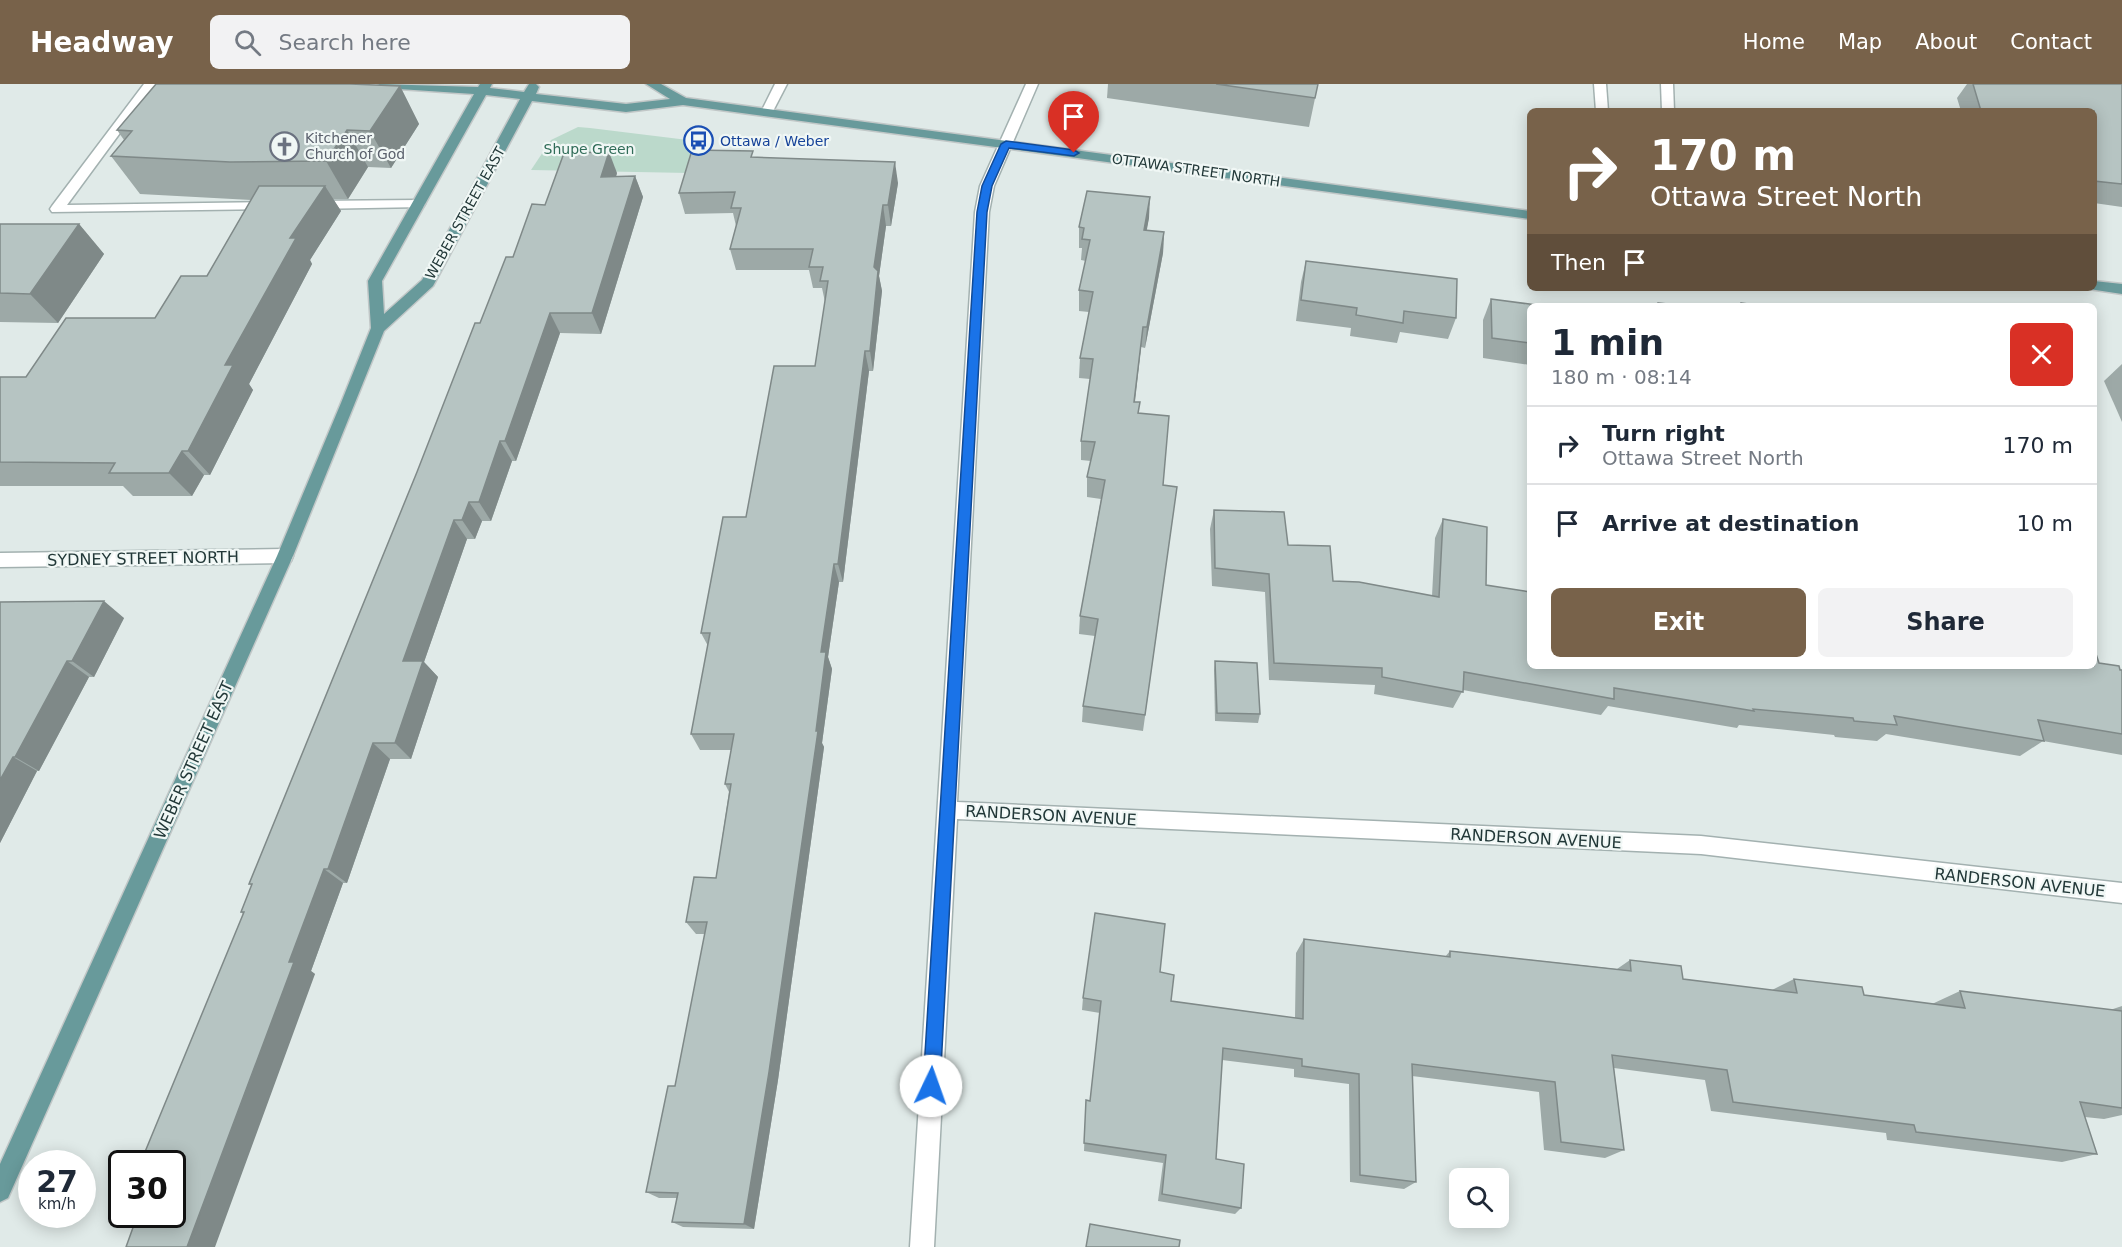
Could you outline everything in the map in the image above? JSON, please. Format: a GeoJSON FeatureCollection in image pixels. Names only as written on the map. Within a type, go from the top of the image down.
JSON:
{"type":"FeatureCollection","features":[{"type":"Feature","properties":{"kind":"main road","name":"OTTAWA STREET NORTH"},"geometry":{"type":"LineString","coordinates":[[384,84],[532,90],[626,108],[683,101],[1527,215]]}},
{"type":"Feature","properties":{"kind":"main road","name":"OTTAWA STREET NORTH"},"geometry":{"type":"LineString","coordinates":[[652,84],[683,101]]}},
{"type":"Feature","properties":{"kind":"main road","name":"WEBER STREET EAST"},"geometry":{"type":"LineString","coordinates":[[378,328],[375,281],[484,88]]}},
{"type":"Feature","properties":{"kind":"main road","name":"WEBER STREET EAST"},"geometry":{"type":"LineString","coordinates":[[0,1190],[285,556],[378,328],[428,283],[532,90]]}},
{"type":"Feature","properties":{"kind":"main road"},"geometry":{"type":"LineString","coordinates":[[2097,286],[2122,289]]}},
{"type":"Feature","properties":{"kind":"street"},"geometry":{"type":"LineString","coordinates":[[150,84],[57,209],[418,204]]}},
{"type":"Feature","properties":{"kind":"street"},"geometry":{"type":"LineString","coordinates":[[768,111],[781,84]]}},
{"type":"Feature","properties":{"kind":"street"},"geometry":{"type":"LineString","coordinates":[[922,1247],[982,212],[987,186],[1032,84]]}},
{"type":"Feature","properties":{"kind":"street"},"geometry":{"type":"LineString","coordinates":[[1600,84],[1602,108]]}},
{"type":"Feature","properties":{"kind":"street"},"geometry":{"type":"LineString","coordinates":[[1667,84],[1668,108]]}},
{"type":"Feature","properties":{"kind":"street","name":"SYDNEY STREET NORTH"},"geometry":{"type":"LineString","coordinates":[[0,560],[285,556]]}},
{"type":"Feature","properties":{"kind":"street","name":"RANDERSON AVENUE"},"geometry":{"type":"LineString","coordinates":[[948,810],[1701,845],[2122,893]]}},
{"type":"Feature","properties":{"kind":"green space","name":"Shupe Green"},"geometry":{"type":"Polygon","coordinates":[[[578,127],[704,142],[689,173],[531,170],[551,140],[578,127]]]}},
{"type":"Feature","properties":{"kind":"building"},"geometry":{"type":"Polygon","coordinates":[[[156,84],[400,86],[370,131],[347,130],[326,161],[230,162],[111,156],[132,131],[117,130],[156,84]]]}},
{"type":"Feature","properties":{"kind":"building"},"geometry":{"type":"Polygon","coordinates":[[[1216,84],[1318,84],[1315,98],[1216,84]]]}},
{"type":"Feature","properties":{"kind":"building"},"geometry":{"type":"Polygon","coordinates":[[[1973,84],[2122,84],[2122,184],[2097,181],[2097,108],[1980,108],[1973,84]]]}},
{"type":"Feature","properties":{"kind":"building"},"geometry":{"type":"Polygon","coordinates":[[[692,150],[753,151],[751,157],[895,162],[888,205],[883,205],[874,267],[878,271],[870,351],[865,351],[838,564],[834,564],[821,652],[826,652],[816,731],[818,731],[769,1072],[744,1224],[672,1222],[678,1193],[646,1192],[668,1086],[675,1086],[707,922],[686,922],[694,877],[716,878],[731,784],[725,784],[734,734],[691,734],[710,633],[701,633],[723,517],[746,517],[774,366],[815,366],[828,281],[820,281],[823,267],[809,267],[813,249],[730,249],[741,208],[731,208],[735,192],[679,193],[692,150]]]}},
{"type":"Feature","properties":{"kind":"building"},"geometry":{"type":"Polygon","coordinates":[[[609,152],[601,177],[635,176],[592,313],[550,313],[505,441],[500,441],[479,502],[469,502],[462,520],[454,520],[403,661],[423,661],[395,743],[373,743],[328,869],[324,869],[289,962],[294,962],[187,1247],[126,1247],[133,1228],[186,1228],[186,1150],[146,1150],[244,912],[241,912],[252,884],[249,884],[417,472],[475,323],[480,323],[506,257],[513,257],[532,204],[545,205],[564,153],[609,152]]]}},
{"type":"Feature","properties":{"kind":"building"},"geometry":{"type":"Polygon","coordinates":[[[259,186],[325,186],[290,238],[296,238],[225,365],[233,365],[188,451],[182,451],[169,473],[109,473],[115,463],[0,462],[0,377],[26,377],[66,318],[155,318],[181,276],[207,276],[259,186]]]}},
{"type":"Feature","properties":{"kind":"building"},"geometry":{"type":"Polygon","coordinates":[[[1087,191],[1150,197],[1144,230],[1164,232],[1147,327],[1143,327],[1134,402],[1140,402],[1138,413],[1169,416],[1163,485],[1177,487],[1145,715],[1083,706],[1098,619],[1080,616],[1105,480],[1087,477],[1095,442],[1081,441],[1093,359],[1080,358],[1093,292],[1079,290],[1090,240],[1082,239],[1084,228],[1079,227],[1087,191]]]}},
{"type":"Feature","properties":{"kind":"building"},"geometry":{"type":"Polygon","coordinates":[[[0,224],[79,224],[30,294],[0,293],[0,224]]]}},
{"type":"Feature","properties":{"kind":"building"},"geometry":{"type":"Polygon","coordinates":[[[1306,261],[1457,279],[1456,318],[1404,311],[1403,323],[1356,315],[1357,308],[1301,300],[1306,261]]]}},
{"type":"Feature","properties":{"kind":"building"},"geometry":{"type":"Polygon","coordinates":[[[1491,299],[1527,304],[1527,343],[1492,338],[1491,299]]]}},
{"type":"Feature","properties":{"kind":"building"},"geometry":{"type":"Polygon","coordinates":[[[1214,510],[1284,512],[1288,545],[1330,546],[1333,581],[1359,582],[1439,597],[1443,519],[1487,527],[1486,585],[1527,592],[1527,669],[2097,669],[2097,657],[2099,663],[2119,666],[2122,670],[2122,734],[2038,720],[2044,741],[1894,716],[1897,725],[1854,721],[1853,718],[1753,709],[1754,711],[1614,688],[1614,699],[1464,672],[1463,692],[1382,677],[1382,668],[1274,663],[1269,574],[1215,568],[1214,510]]]}},
{"type":"Feature","properties":{"kind":"building"},"geometry":{"type":"Polygon","coordinates":[[[104,601],[72,661],[67,661],[0,780],[0,602],[104,601]]]}},
{"type":"Feature","properties":{"kind":"building"},"geometry":{"type":"Polygon","coordinates":[[[1215,661],[1257,663],[1260,714],[1217,713],[1215,661]]]}},
{"type":"Feature","properties":{"kind":"building"},"geometry":{"type":"Polygon","coordinates":[[[1095,913],[1165,924],[1160,972],[1174,975],[1171,1001],[1303,1019],[1304,939],[1450,957],[1450,951],[1631,971],[1630,960],[1681,966],[1683,979],[1797,993],[1794,979],[1862,987],[1864,995],[1965,1008],[1960,991],[2122,1011],[2122,1108],[2080,1102],[2097,1154],[1916,1132],[1914,1125],[1733,1102],[1727,1070],[1612,1055],[1624,1150],[1561,1142],[1555,1082],[1412,1064],[1416,1182],[1360,1175],[1359,1074],[1302,1066],[1302,1059],[1223,1048],[1216,1159],[1244,1164],[1241,1208],[1162,1194],[1166,1155],[1084,1143],[1086,1100],[1090,1101],[1101,1001],[1083,998],[1095,913]]]}},
{"type":"Feature","properties":{"kind":"building"},"geometry":{"type":"Polygon","coordinates":[[[1090,1224],[1180,1240],[1179,1247],[1086,1247],[1090,1224]]]}},
{"type":"Feature","properties":{"kind":"place","name":"Ottawa / Weber"},"geometry":{"type":"Point","coordinates":[699,141]}},
{"type":"Feature","properties":{"kind":"place","name":"Kitchener Church of God"},"geometry":{"type":"Point","coordinates":[284,146]}},
{"type":"Feature","properties":{"kind":"route"},"geometry":{"type":"LineString","coordinates":[[931,1086],[982,212],[987,186],[1006,144],[1074,153]]}}]}
